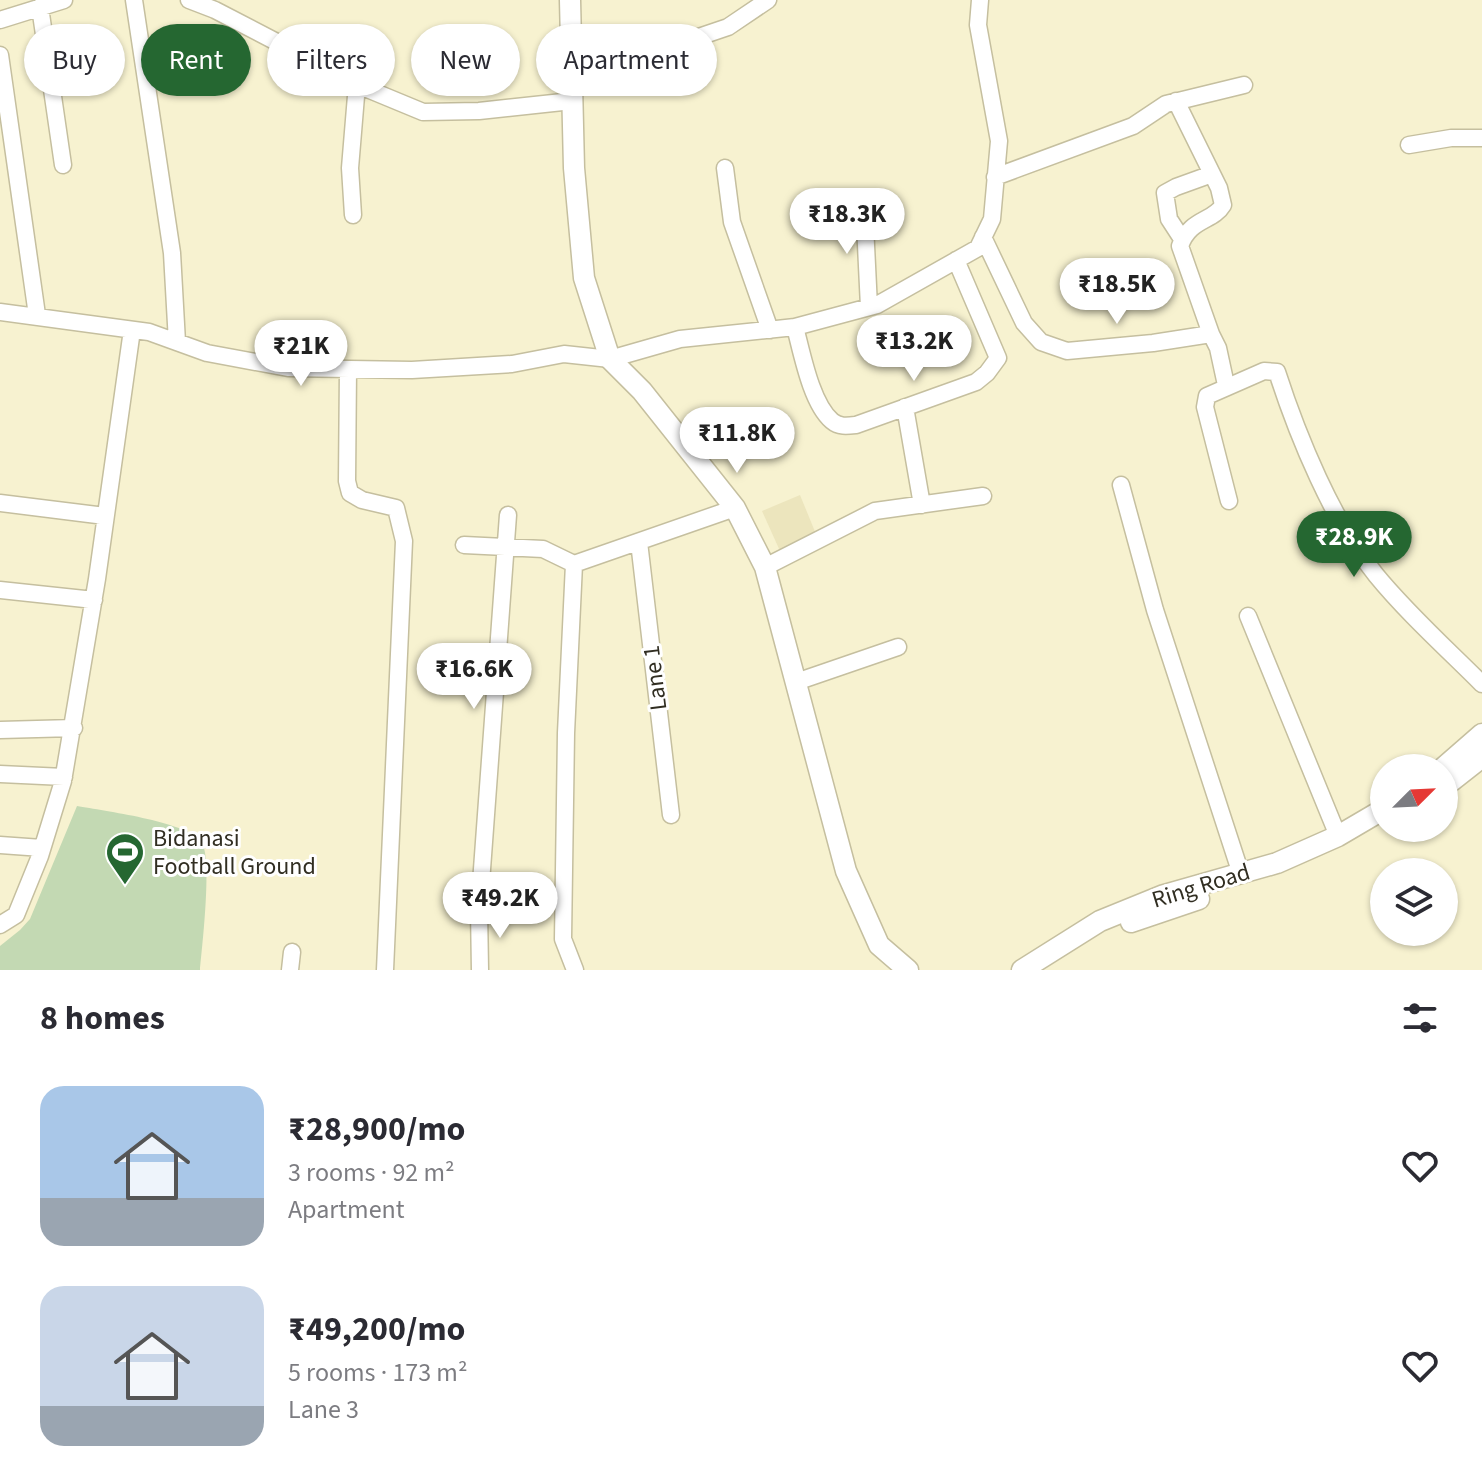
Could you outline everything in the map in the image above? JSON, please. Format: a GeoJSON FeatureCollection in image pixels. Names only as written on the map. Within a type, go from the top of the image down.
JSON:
{"type":"FeatureCollection","features":[{"type":"Feature","properties":{"kind":"main road"},"geometry":{"type":"LineString","coordinates":[[570,0],[571,24]]}},
{"type":"Feature","properties":{"kind":"main road"},"geometry":{"type":"LineString","coordinates":[[572,96],[574,168],[584,278],[610,359],[642,391],[735,508],[765,567],[846,871],[879,945],[900,968]]}},
{"type":"Feature","properties":{"kind":"main road"},"geometry":{"type":"LineString","coordinates":[[1458,755],[1482,734]]}},
{"type":"Feature","properties":{"kind":"main road"},"geometry":{"type":"LineString","coordinates":[[1458,776],[1482,757]]}},
{"type":"Feature","properties":{"kind":"main road","name":"Ring Road"},"geometry":{"type":"LineString","coordinates":[[1022,970],[1100,921],[1164,895],[1277,863],[1338,836],[1370,817]]}},
{"type":"Feature","properties":{"kind":"main road","name":"Ring Road"},"geometry":{"type":"LineString","coordinates":[[1044,970],[1111,929],[1288,872],[1370,832]]}},
{"type":"Feature","properties":{"kind":"street"},"geometry":{"type":"LineString","coordinates":[[134,0],[172,253],[177,342]]}},
{"type":"Feature","properties":{"kind":"street"},"geometry":{"type":"LineString","coordinates":[[189,0],[267,37]]}},
{"type":"Feature","properties":{"kind":"street"},"geometry":{"type":"LineString","coordinates":[[717,31],[728,27],[768,0]]}},
{"type":"Feature","properties":{"kind":"street"},"geometry":{"type":"LineString","coordinates":[[0,312],[149,332],[207,353],[288,368],[412,370],[512,364],[564,354],[610,359],[680,339],[795,327],[869,307],[978,248],[992,219],[999,141],[978,25],[980,0]]}},
{"type":"Feature","properties":{"kind":"street"},"geometry":{"type":"LineString","coordinates":[[0,20],[52,3],[63,165]]}},
{"type":"Feature","properties":{"kind":"street"},"geometry":{"type":"LineString","coordinates":[[0,55],[37,315]]}},
{"type":"Feature","properties":{"kind":"street"},"geometry":{"type":"LineString","coordinates":[[995,177],[1133,126],[1166,104],[1244,85]]}},
{"type":"Feature","properties":{"kind":"street"},"geometry":{"type":"LineString","coordinates":[[353,215],[350,168],[356,96]]}},
{"type":"Feature","properties":{"kind":"street"},"geometry":{"type":"LineString","coordinates":[[385,96],[423,112],[479,111],[572,101]]}},
{"type":"Feature","properties":{"kind":"street"},"geometry":{"type":"LineString","coordinates":[[1176,101],[1212,174],[1223,205],[1220,211],[1203,218],[1184,233],[1180,246],[1218,348],[1226,385]]}},
{"type":"Feature","properties":{"kind":"street"},"geometry":{"type":"LineString","coordinates":[[1409,145],[1451,138],[1482,138]]}},
{"type":"Feature","properties":{"kind":"street"},"geometry":{"type":"LineString","coordinates":[[725,168],[732,222],[770,330]]}},
{"type":"Feature","properties":{"kind":"street"},"geometry":{"type":"LineString","coordinates":[[1182,239],[1169,219],[1165,193],[1212,174]]}},
{"type":"Feature","properties":{"kind":"street"},"geometry":{"type":"LineString","coordinates":[[864,204],[869,307]]}},
{"type":"Feature","properties":{"kind":"street"},"geometry":{"type":"LineString","coordinates":[[983,237],[1024,323],[1041,342],[1067,351],[1211,334]]}},
{"type":"Feature","properties":{"kind":"street"},"geometry":{"type":"LineString","coordinates":[[795,327],[814,391],[830,420],[841,426],[856,425],[976,382],[998,358],[956,260]]}},
{"type":"Feature","properties":{"kind":"street"},"geometry":{"type":"LineString","coordinates":[[0,925],[16,915],[42,848],[64,777],[94,600],[132,330]]}},
{"type":"Feature","properties":{"kind":"street"},"geometry":{"type":"LineString","coordinates":[[348,369],[347,481],[350,493],[362,500],[396,508],[404,541],[385,970]]}},
{"type":"Feature","properties":{"kind":"street"},"geometry":{"type":"LineString","coordinates":[[1229,501],[1205,407],[1207,396],[1226,385],[1264,371],[1277,372],[1294,425],[1346,530],[1376,575],[1482,684]]}},
{"type":"Feature","properties":{"kind":"street"},"geometry":{"type":"LineString","coordinates":[[905,407],[922,505]]}},
{"type":"Feature","properties":{"kind":"street"},"geometry":{"type":"LineString","coordinates":[[1121,485],[1155,610],[1241,874]]}},
{"type":"Feature","properties":{"kind":"street"},"geometry":{"type":"LineString","coordinates":[[765,567],[875,511],[983,496]]}},
{"type":"Feature","properties":{"kind":"street"},"geometry":{"type":"LineString","coordinates":[[0,503],[105,516]]}},
{"type":"Feature","properties":{"kind":"street"},"geometry":{"type":"LineString","coordinates":[[464,545],[543,549],[574,564],[735,508]]}},
{"type":"Feature","properties":{"kind":"street"},"geometry":{"type":"LineString","coordinates":[[480,970],[479,910],[508,515]]}},
{"type":"Feature","properties":{"kind":"street","name":"Lane 1"},"geometry":{"type":"LineString","coordinates":[[639,542],[671,815]]}},
{"type":"Feature","properties":{"kind":"street"},"geometry":{"type":"LineString","coordinates":[[574,564],[566,733],[563,939],[575,970]]}},
{"type":"Feature","properties":{"kind":"street"},"geometry":{"type":"LineString","coordinates":[[0,590],[94,600]]}},
{"type":"Feature","properties":{"kind":"street"},"geometry":{"type":"LineString","coordinates":[[1248,616],[1338,836]]}},
{"type":"Feature","properties":{"kind":"street"},"geometry":{"type":"LineString","coordinates":[[796,682],[898,647]]}},
{"type":"Feature","properties":{"kind":"street"},"geometry":{"type":"LineString","coordinates":[[0,730],[74,728]]}},
{"type":"Feature","properties":{"kind":"street"},"geometry":{"type":"LineString","coordinates":[[0,774],[64,777]]}},
{"type":"Feature","properties":{"kind":"street"},"geometry":{"type":"LineString","coordinates":[[0,845],[42,848]]}},
{"type":"Feature","properties":{"kind":"street"},"geometry":{"type":"LineString","coordinates":[[290,970],[292,952]]}},
{"type":"Feature","properties":{"kind":"shaded area"},"geometry":{"type":"Polygon","coordinates":[[[800,495],[816,534],[780,551],[762,511],[800,495]]]}},
{"type":"Feature","properties":{"kind":"green space","name":"Bidanasi Football Ground"},"geometry":{"type":"Polygon","coordinates":[[[77,806],[161,822],[192,834],[201,841],[206,882],[200,970],[0,970],[0,946],[30,919],[77,806]]]}},
{"type":"Feature","properties":{"kind":"place","name":"Bidanasi Football Ground"},"geometry":{"type":"Point","coordinates":[125,886]}}]}
